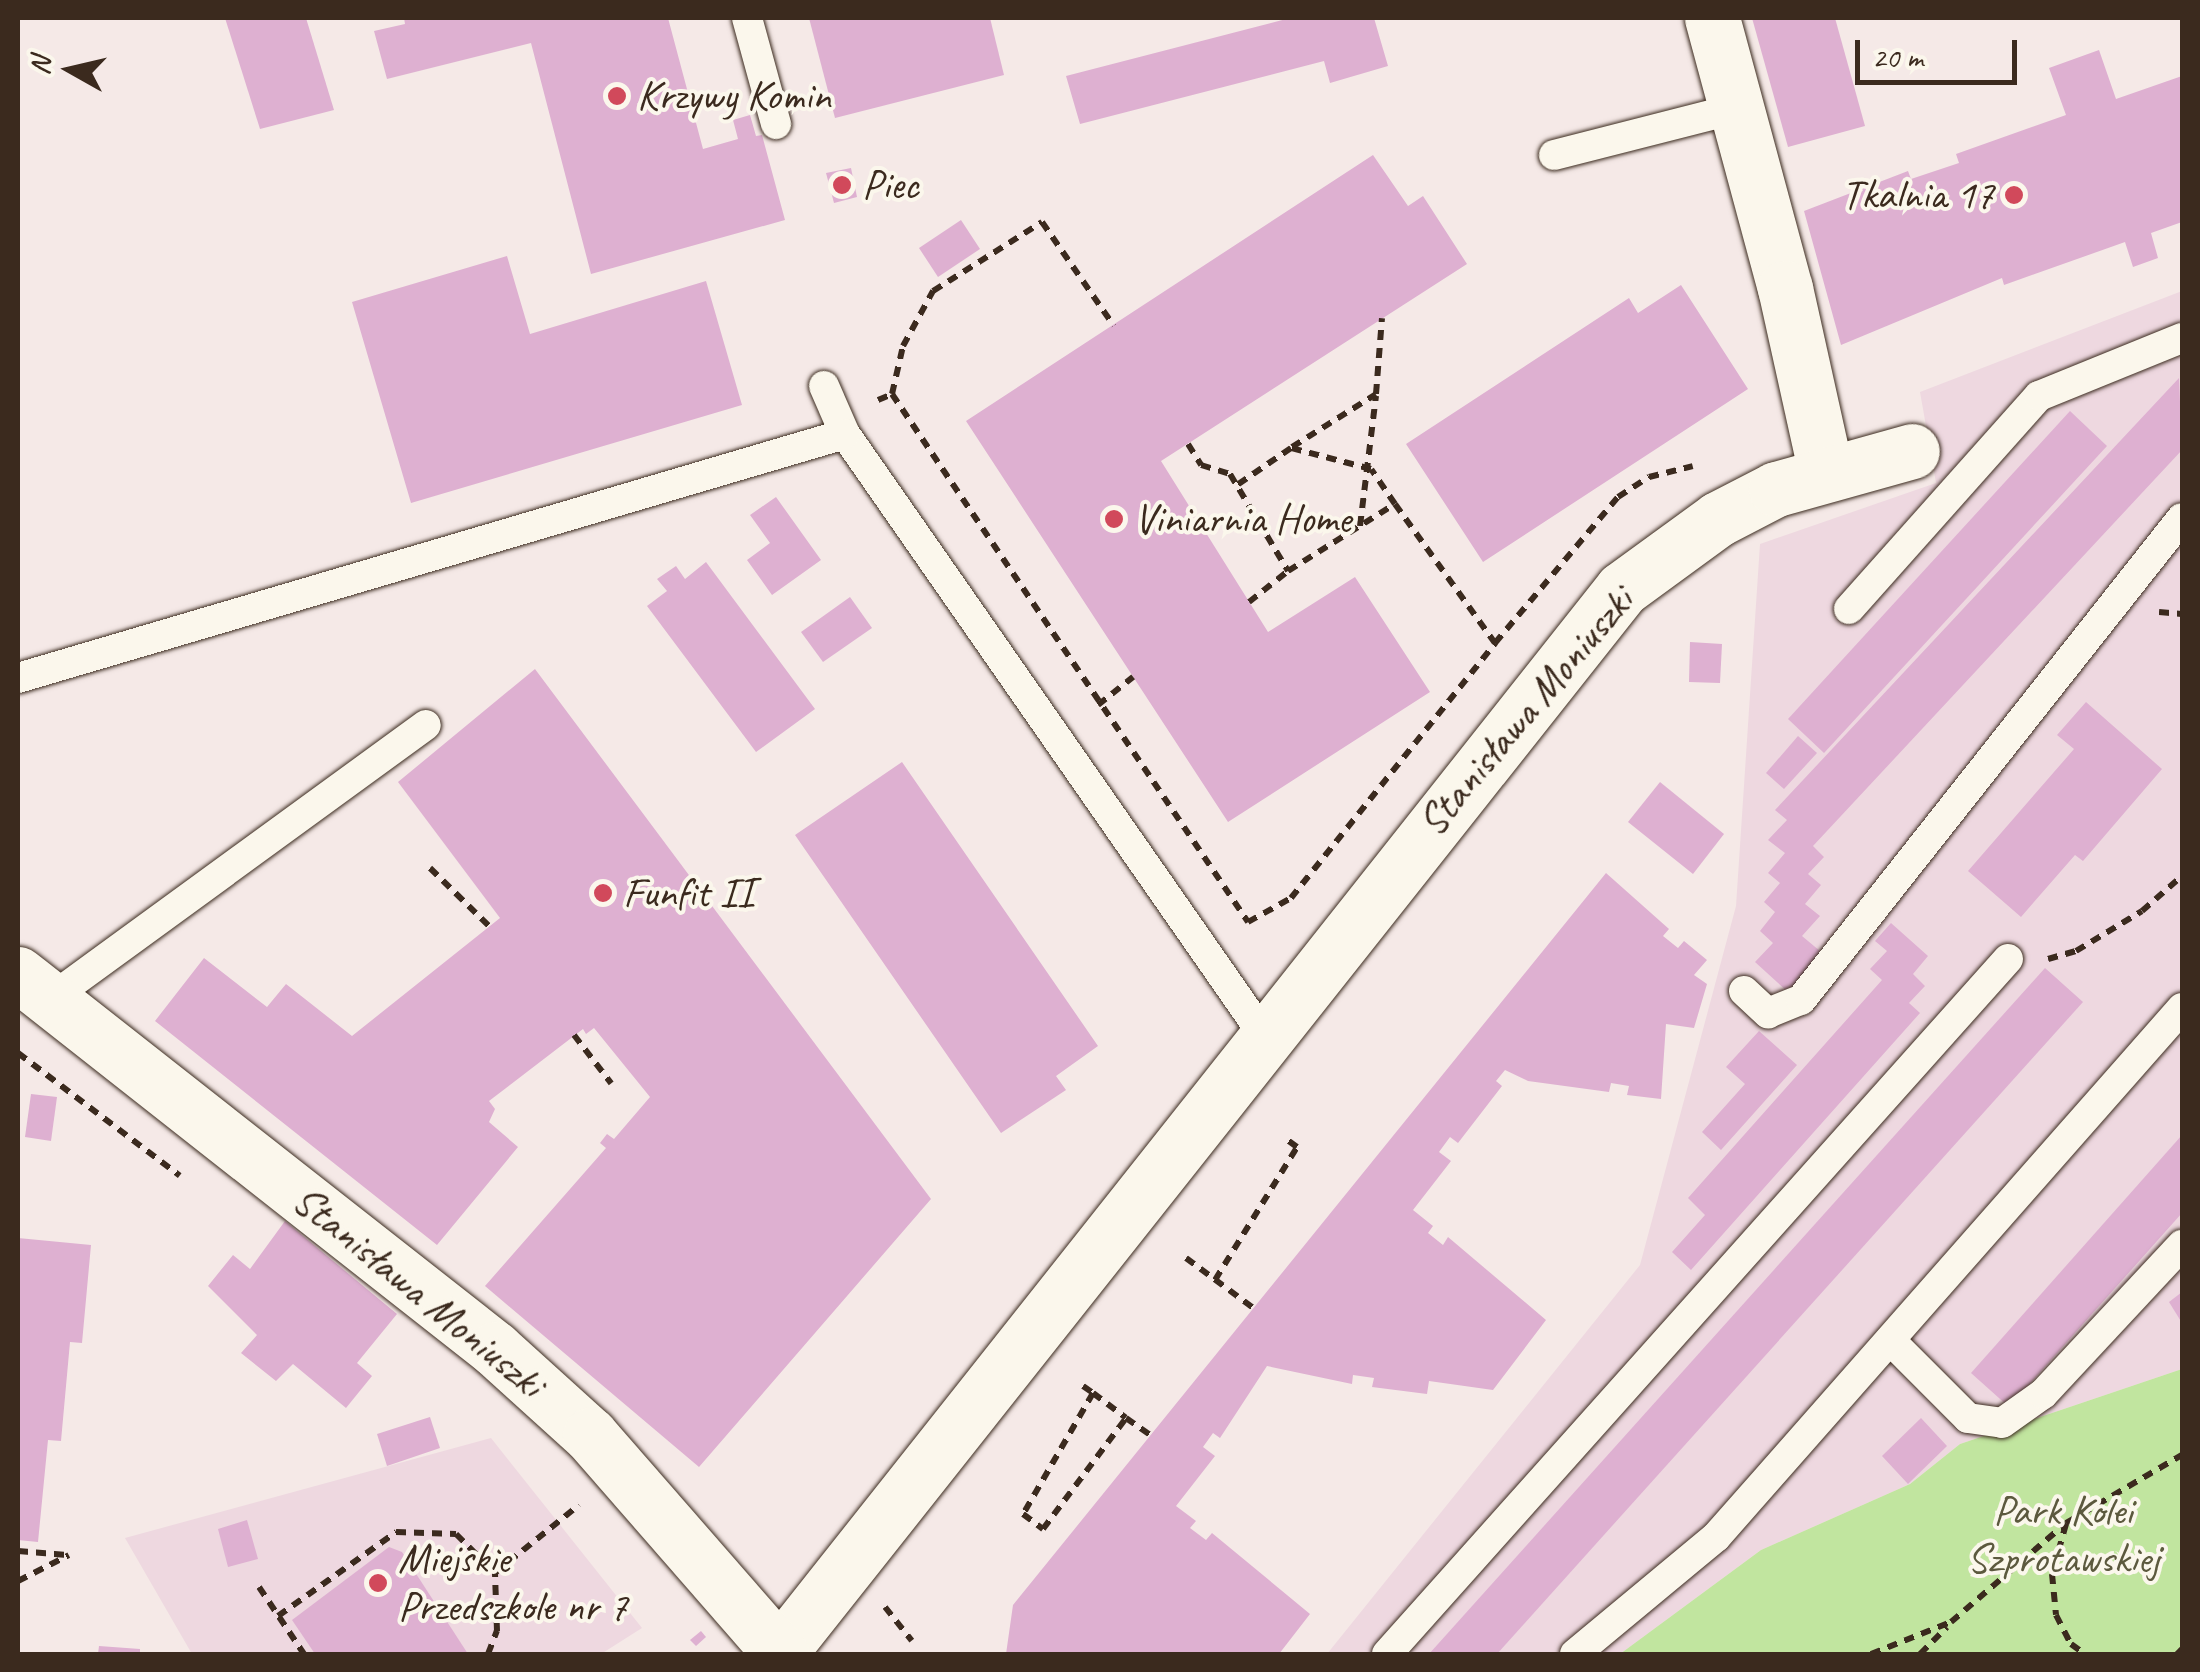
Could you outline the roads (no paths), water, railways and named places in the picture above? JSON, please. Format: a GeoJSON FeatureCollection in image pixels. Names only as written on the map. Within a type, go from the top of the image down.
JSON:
{"type":"FeatureCollection","features":[{"type":"Feature","properties":{"kind":"street"},"geometry":{"type":"LineString","coordinates":[[1712,18],[1766,214],[1826,473]]}},
{"type":"Feature","properties":{"kind":"street","name":"Stanisława Moniuszki"},"geometry":{"type":"LineString","coordinates":[[28,992],[495,1349],[590,1435],[780,1654],[1263,1034],[1622,589],[1718,519],[1826,473],[1912,452]]}},
{"type":"Feature","properties":{"kind":"lane"},"geometry":{"type":"LineString","coordinates":[[746,18],[776,124]]}},
{"type":"Feature","properties":{"kind":"lane"},"geometry":{"type":"LineString","coordinates":[[1554,155],[1738,108]]}},
{"type":"Feature","properties":{"kind":"lane"},"geometry":{"type":"LineString","coordinates":[[1849,609],[2039,396],[2182,338]]}},
{"type":"Feature","properties":{"kind":"lane"},"geometry":{"type":"LineString","coordinates":[[824,386],[845,434],[1263,1034]]}},
{"type":"Feature","properties":{"kind":"lane"},"geometry":{"type":"LineString","coordinates":[[18,678],[845,434]]}},
{"type":"Feature","properties":{"kind":"lane"},"geometry":{"type":"LineString","coordinates":[[1744,991],[1768,1013],[1780,1014],[1800,1000],[2182,518]]}},
{"type":"Feature","properties":{"kind":"lane"},"geometry":{"type":"LineString","coordinates":[[28,992],[426,725]]}},
{"type":"Feature","properties":{"kind":"lane"},"geometry":{"type":"LineString","coordinates":[[1387,1654],[2008,959]]}},
{"type":"Feature","properties":{"kind":"lane"},"geometry":{"type":"LineString","coordinates":[[1575,1654],[1716,1537],[2182,1008]]}},
{"type":"Feature","properties":{"kind":"lane"},"geometry":{"type":"LineString","coordinates":[[1890,1340],[1968,1418],[2002,1423],[2043,1394],[2182,1245]]}},
{"type":"Feature","properties":{"kind":"place","name":"Krzywy Komin"},"geometry":{"type":"Point","coordinates":[617,96]}},
{"type":"Feature","properties":{"kind":"place","name":"Piec"},"geometry":{"type":"Point","coordinates":[842,185]}},
{"type":"Feature","properties":{"kind":"place","name":"Tkalnia 17"},"geometry":{"type":"Point","coordinates":[2014,195]}},
{"type":"Feature","properties":{"kind":"place","name":"Viniarnia Home"},"geometry":{"type":"Point","coordinates":[1114,519]}},
{"type":"Feature","properties":{"kind":"place","name":"Funfit II"},"geometry":{"type":"Point","coordinates":[603,893]}},
{"type":"Feature","properties":{"kind":"place","name":"Miejskie Przedszkole nr 7"},"geometry":{"type":"Point","coordinates":[378,1583]}},
{"type":"Feature","properties":{"kind":"park label","name":"Park Kolei Szprotawskiej"},"geometry":{"type":"Point","coordinates":[2063,1535]}}]}
